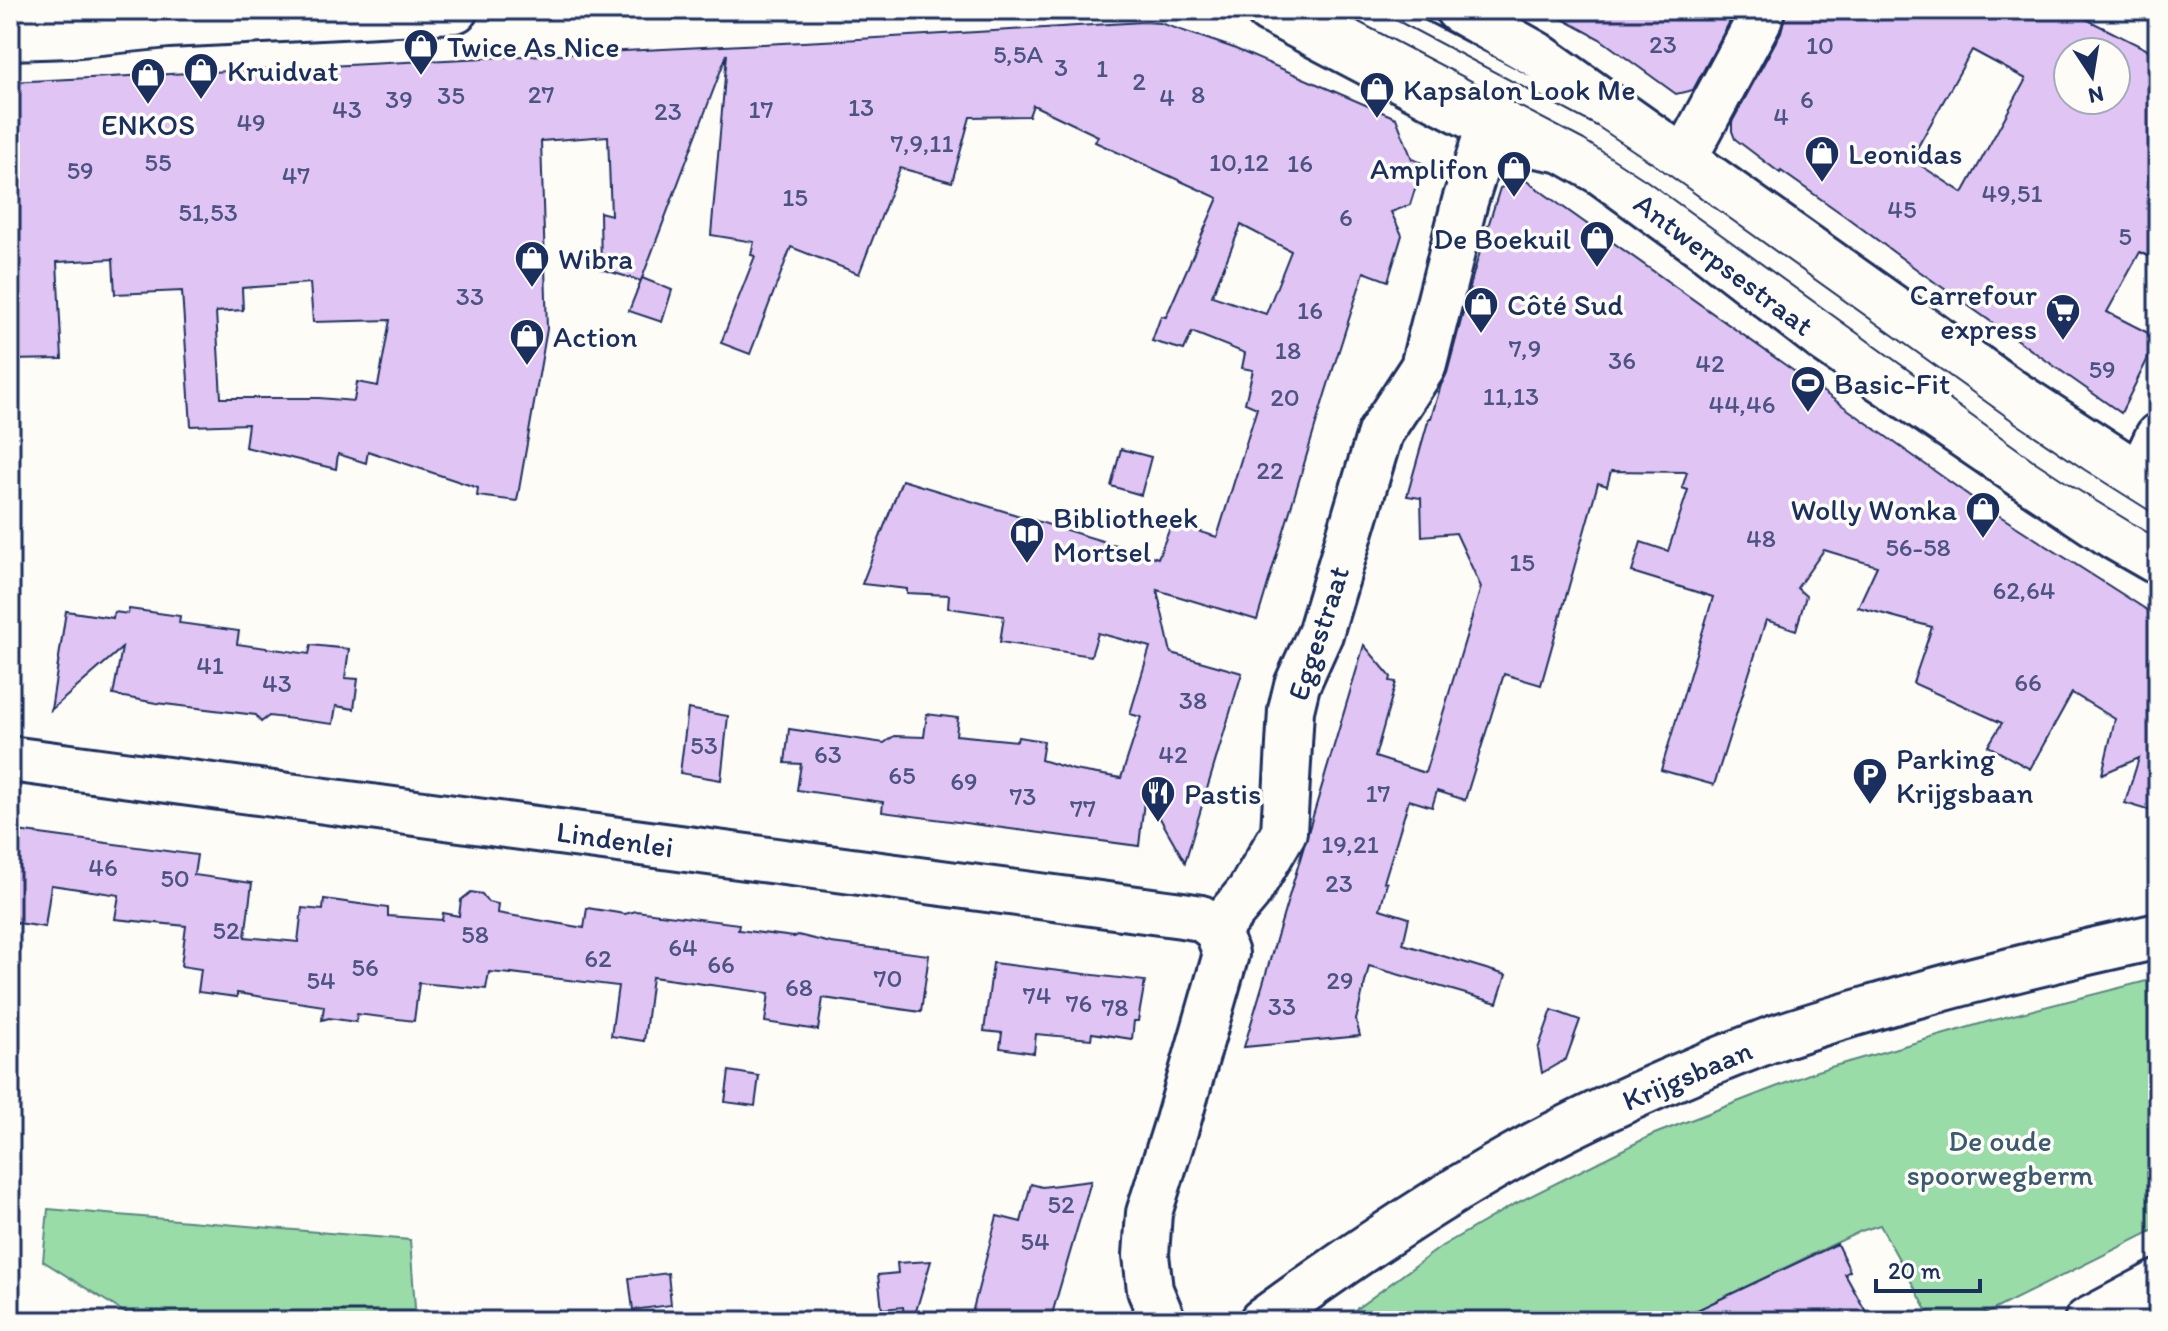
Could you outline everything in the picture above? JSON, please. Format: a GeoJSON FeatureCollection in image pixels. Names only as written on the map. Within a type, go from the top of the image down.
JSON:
{"type":"FeatureCollection","features":[{"type":"Feature","properties":{"kind":"main road"},"geometry":{"type":"LineString","coordinates":[[10,37],[71,35],[168,25],[455,10]]}},
{"type":"Feature","properties":{"kind":"main road","name":"Antwerpsestraat"},"geometry":{"type":"LineString","coordinates":[[1268,10],[1489,126],[1530,144],[1562,150],[1601,172],[1827,342],[2116,538],[2158,562]]}},
{"type":"Feature","properties":{"kind":"main road"},"geometry":{"type":"LineString","coordinates":[[1355,10],[1597,139],[1666,184],[2060,466],[2158,527]]}},
{"type":"Feature","properties":{"kind":"main road","name":"Antwerpsestraat"},"geometry":{"type":"LineString","coordinates":[[1458,10],[1536,54],[2009,390],[2148,482]]}},
{"type":"Feature","properties":{"kind":"main road"},"geometry":{"type":"LineString","coordinates":[[1684,159],[1762,10]]}},
{"type":"Feature","properties":{"kind":"main road","name":"Eggestraat"},"geometry":{"type":"LineString","coordinates":[[1217,930],[1249,892],[1284,832],[1291,710],[1297,685],[1320,634],[1380,433],[1423,367],[1465,201],[1489,126]]}},
{"type":"Feature","properties":{"kind":"main road"},"geometry":{"type":"LineString","coordinates":[[2148,482],[2158,436]]}},
{"type":"Feature","properties":{"kind":"main road","name":"Lindenlei"},"geometry":{"type":"LineString","coordinates":[[10,759],[1182,915],[1201,918],[1217,930]]}},
{"type":"Feature","properties":{"kind":"main road"},"geometry":{"type":"LineString","coordinates":[[1163,1321],[1150,1290],[1146,1255],[1149,1213],[1226,954],[1217,930]]}},
{"type":"Feature","properties":{"kind":"main road","name":"Krijgsbaan"},"geometry":{"type":"LineString","coordinates":[[1262,1321],[1407,1220],[1500,1164],[1657,1086],[1768,1041],[1825,1022],[1978,979],[2158,936]]}},
{"type":"Feature","properties":{"kind":"main road"},"geometry":{"type":"LineString","coordinates":[[2087,1321],[2158,1283]]}},
{"type":"Feature","properties":{"kind":"green space","name":"De oude spoorwegberm"},"geometry":{"type":"Polygon","coordinates":[[[2158,978],[2158,1228],[1971,1321],[1933,1321],[1880,1225],[1861,1231],[1679,1321],[1340,1321],[1442,1246],[1511,1206],[1652,1135],[1817,1071],[1990,1021],[2158,978]]]}},
{"type":"Feature","properties":{"kind":"green space"},"geometry":{"type":"Polygon","coordinates":[[[48,1209],[410,1240],[416,1321],[138,1321],[43,1261],[48,1209]]]}},
{"type":"Feature","properties":{"kind":"building"},"geometry":{"type":"Polygon","coordinates":[[[1546,10],[1736,10],[1693,90],[1676,94],[1600,39],[1546,10]]]}},
{"type":"Feature","properties":{"kind":"building"},"geometry":{"type":"Polygon","coordinates":[[[1786,10],[2091,10],[2086,19],[2120,36],[2052,36],[2052,116],[2132,116],[2132,42],[2158,55],[2158,261],[2140,252],[2107,312],[2158,338],[2121,413],[1780,173],[1735,139],[1732,122],[1781,32],[1786,10]],[[1972,50],[1911,159],[1963,193],[2026,79],[1972,50]]]}},
{"type":"Feature","properties":{"kind":"building"},"geometry":{"type":"Polygon","coordinates":[[[1160,23],[1231,47],[1396,118],[1412,159],[1423,163],[1410,205],[1391,212],[1402,235],[1388,281],[1364,272],[1257,620],[1157,590],[1171,653],[1242,673],[1185,862],[1145,792],[1139,846],[882,812],[883,802],[797,790],[801,764],[785,763],[789,729],[884,743],[894,736],[924,737],[927,714],[958,718],[956,735],[1044,741],[1041,760],[1074,770],[1121,778],[1141,717],[1130,714],[1150,647],[1098,633],[1091,656],[1000,642],[1004,616],[948,608],[949,595],[907,593],[907,589],[862,584],[902,480],[1158,558],[1172,523],[1217,537],[1257,408],[1245,403],[1253,370],[1242,368],[1245,353],[1192,332],[1184,350],[1152,341],[1161,316],[1166,317],[1218,198],[1095,142],[1098,136],[1033,105],[1029,116],[970,117],[952,182],[900,168],[859,274],[791,247],[750,354],[721,343],[755,256],[751,255],[754,242],[711,235],[727,54],[641,281],[601,269],[600,212],[611,215],[608,136],[541,141],[547,329],[517,501],[477,496],[478,488],[368,451],[366,463],[338,454],[336,469],[245,447],[248,424],[191,426],[182,291],[115,294],[113,259],[57,262],[62,359],[10,360],[10,82],[1160,23]],[[1241,225],[1212,296],[1266,314],[1291,251],[1241,225]],[[310,283],[242,288],[243,310],[216,312],[221,398],[354,401],[357,382],[378,386],[390,320],[313,322],[310,283]]]}},
{"type":"Feature","properties":{"kind":"building"},"geometry":{"type":"Polygon","coordinates":[[[1525,180],[1981,504],[2158,617],[2158,813],[2125,803],[2139,758],[2102,774],[2115,719],[2072,693],[2030,769],[1988,746],[2002,723],[1913,683],[1932,627],[1858,607],[1877,566],[1824,550],[1797,588],[1806,596],[1796,630],[1766,620],[1714,785],[1661,770],[1713,597],[1632,572],[1641,542],[1668,551],[1688,490],[1682,488],[1687,472],[1611,471],[1607,486],[1598,483],[1541,685],[1504,674],[1465,800],[1437,791],[1432,807],[1409,800],[1384,882],[1387,883],[1380,909],[1409,918],[1403,944],[1506,975],[1497,1003],[1369,966],[1356,1020],[1360,1036],[1244,1047],[1364,645],[1391,677],[1390,681],[1396,682],[1375,757],[1425,773],[1481,587],[1456,533],[1422,536],[1421,498],[1407,496],[1429,418],[1447,373],[1500,188],[1525,180]]]}},
{"type":"Feature","properties":{"kind":"building"},"geometry":{"type":"Polygon","coordinates":[[[642,278],[672,290],[662,322],[629,311],[642,278]]]}},
{"type":"Feature","properties":{"kind":"building"},"geometry":{"type":"Polygon","coordinates":[[[1121,449],[1151,457],[1141,495],[1111,486],[1121,449]]]}},
{"type":"Feature","properties":{"kind":"building"},"geometry":{"type":"Polygon","coordinates":[[[129,609],[180,616],[179,623],[239,631],[237,644],[309,654],[311,645],[349,649],[345,678],[358,679],[354,709],[336,706],[333,724],[269,716],[261,722],[256,715],[113,695],[122,648],[51,710],[66,611],[113,618],[114,612],[128,614],[129,609]]]}},
{"type":"Feature","properties":{"kind":"building"},"geometry":{"type":"Polygon","coordinates":[[[688,709],[728,716],[721,780],[680,773],[688,709]]]}},
{"type":"Feature","properties":{"kind":"building"},"geometry":{"type":"Polygon","coordinates":[[[10,830],[197,855],[194,875],[252,883],[245,937],[298,942],[302,908],[323,910],[324,899],[388,908],[388,916],[442,920],[443,913],[459,916],[461,900],[471,892],[482,894],[488,902],[498,904],[497,913],[584,928],[587,908],[625,914],[636,911],[739,924],[738,930],[798,935],[831,943],[929,955],[921,1012],[823,998],[818,1030],[765,1022],[769,993],[652,977],[644,1041],[611,1036],[618,986],[489,972],[486,989],[419,983],[414,1021],[357,1014],[356,1022],[329,1018],[322,1020],[324,1006],[237,993],[237,997],[198,992],[201,969],[181,966],[186,926],[115,919],[119,895],[51,885],[45,927],[10,922],[10,830]]]}},
{"type":"Feature","properties":{"kind":"building"},"geometry":{"type":"Polygon","coordinates":[[[993,963],[1145,981],[1132,1039],[1092,1033],[1091,1039],[1036,1034],[1034,1053],[1000,1048],[1002,1033],[984,1031],[993,963]]]}},
{"type":"Feature","properties":{"kind":"building"},"geometry":{"type":"Polygon","coordinates":[[[1552,1010],[1580,1020],[1566,1059],[1542,1073],[1538,1049],[1552,1010]]]}},
{"type":"Feature","properties":{"kind":"building"},"geometry":{"type":"Polygon","coordinates":[[[729,1071],[759,1076],[755,1106],[725,1102],[729,1071]]]}},
{"type":"Feature","properties":{"kind":"building"},"geometry":{"type":"Polygon","coordinates":[[[1091,1181],[1050,1321],[970,1321],[997,1216],[1021,1222],[1031,1184],[1042,1187],[1091,1181]]]}},
{"type":"Feature","properties":{"kind":"building"},"geometry":{"type":"Polygon","coordinates":[[[1837,1244],[1850,1271],[1845,1274],[1871,1321],[1674,1321],[1837,1244]]]}},
{"type":"Feature","properties":{"kind":"building"},"geometry":{"type":"Polygon","coordinates":[[[931,1261],[913,1321],[905,1321],[903,1307],[882,1309],[878,1275],[898,1273],[897,1263],[931,1261]]]}},
{"type":"Feature","properties":{"kind":"building"},"geometry":{"type":"Polygon","coordinates":[[[668,1273],[671,1305],[633,1310],[629,1278],[668,1273]]]}},
{"type":"Feature","properties":{"kind":"tram line"},"geometry":{"type":"LineString","coordinates":[[10,14],[86,10]]}},
{"type":"Feature","properties":{"kind":"tram line"},"geometry":{"type":"LineString","coordinates":[[1336,10],[1584,140],[1647,181],[2037,463],[2158,539]]}},
{"type":"Feature","properties":{"kind":"tram line"},"geometry":{"type":"LineString","coordinates":[[1377,10],[1597,126],[2017,424],[2158,516]]}},
{"type":"Feature","properties":{"kind":"place","name":"Twice As Nice"},"geometry":{"type":"Point","coordinates":[421,77]}},
{"type":"Feature","properties":{"kind":"place","name":"Kruidvat"},"geometry":{"type":"Point","coordinates":[201,101]}},
{"type":"Feature","properties":{"kind":"place","name":"ENKOS"},"geometry":{"type":"Point","coordinates":[148,106]}},
{"type":"Feature","properties":{"kind":"place","name":"Kapsalon Look Me"},"geometry":{"type":"Point","coordinates":[1377,120]}},
{"type":"Feature","properties":{"kind":"place","name":"Leonidas"},"geometry":{"type":"Point","coordinates":[1822,184]}},
{"type":"Feature","properties":{"kind":"place","name":"Amplifon"},"geometry":{"type":"Point","coordinates":[1514,199]}},
{"type":"Feature","properties":{"kind":"place","name":"De Boekuil"},"geometry":{"type":"Point","coordinates":[1597,269]}},
{"type":"Feature","properties":{"kind":"place","name":"Wibra"},"geometry":{"type":"Point","coordinates":[532,289]}},
{"type":"Feature","properties":{"kind":"place","name":"Côté Sud"},"geometry":{"type":"Point","coordinates":[1481,335]}},
{"type":"Feature","properties":{"kind":"place","name":"Carrefour express"},"geometry":{"type":"Point","coordinates":[2063,342]}},
{"type":"Feature","properties":{"kind":"place","name":"Action"},"geometry":{"type":"Point","coordinates":[527,367]}},
{"type":"Feature","properties":{"kind":"place","name":"Basic-Fit"},"geometry":{"type":"Point","coordinates":[1808,414]}},
{"type":"Feature","properties":{"kind":"place","name":"Wolly Wonka"},"geometry":{"type":"Point","coordinates":[1983,540]}},
{"type":"Feature","properties":{"kind":"place","name":"Bibliotheek Mortsel"},"geometry":{"type":"Point","coordinates":[1027,565]}},
{"type":"Feature","properties":{"kind":"place","name":"Parking Krijgsbaan"},"geometry":{"type":"Point","coordinates":[1870,806]}},
{"type":"Feature","properties":{"kind":"place","name":"Pastis"},"geometry":{"type":"Point","coordinates":[1158,824]}}]}
